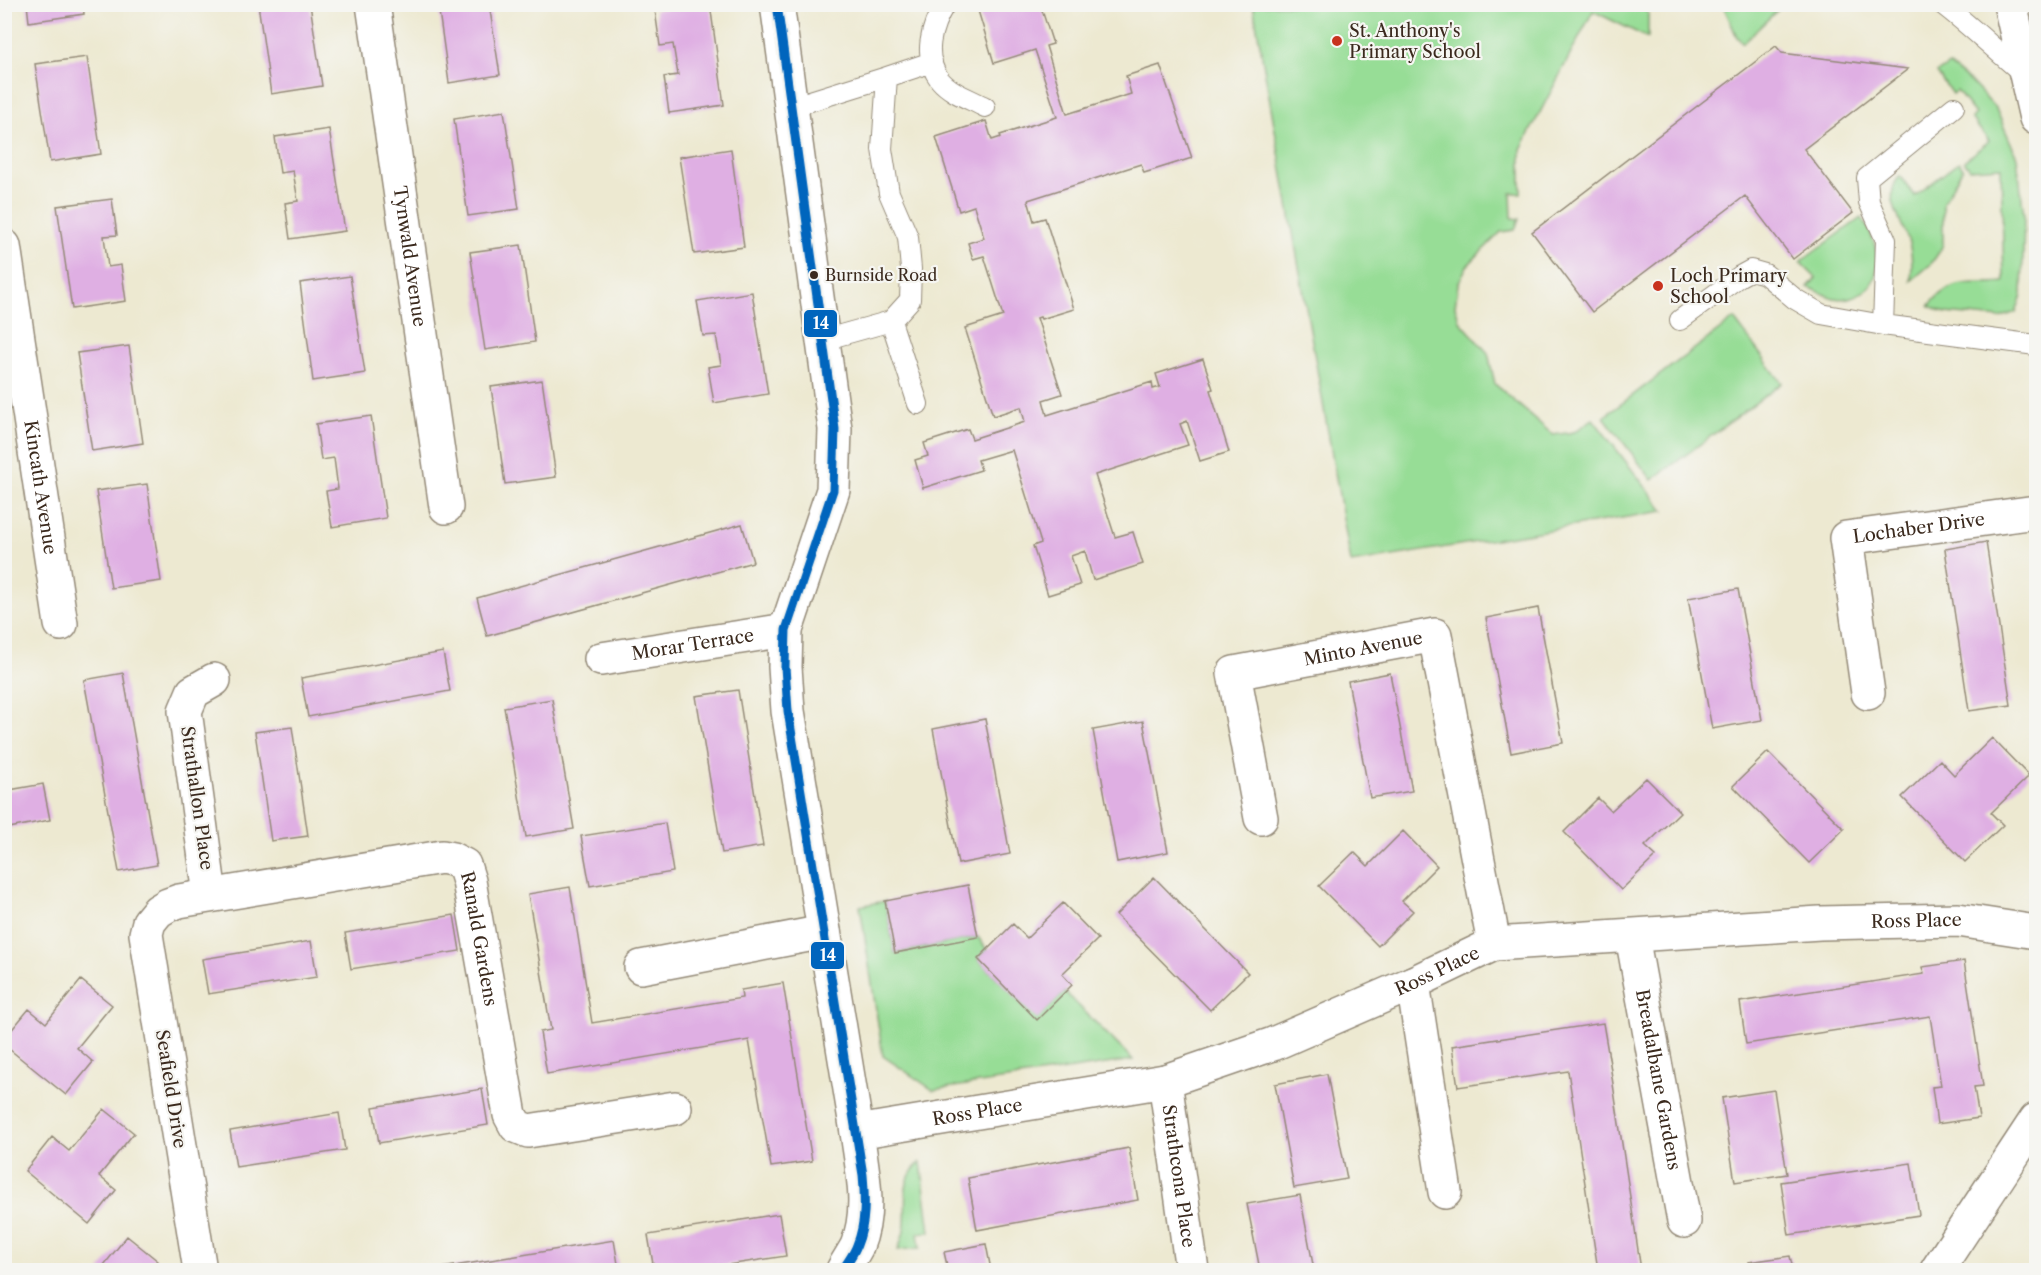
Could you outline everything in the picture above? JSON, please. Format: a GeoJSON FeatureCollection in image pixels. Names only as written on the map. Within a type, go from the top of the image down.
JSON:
{"type":"FeatureCollection","features":[{"type":"Feature","properties":{"kind":"street","name":"Tynwald Avenue"},"geometry":{"type":"LineString","coordinates":[[374,4],[446,507]]}},
{"type":"Feature","properties":{"kind":"street"},"geometry":{"type":"LineString","coordinates":[[777,4],[834,429],[833,490],[786,630],[785,667],[788,711],[857,1132],[866,1203],[857,1245],[843,1270]]}},
{"type":"Feature","properties":{"kind":"street"},"geometry":{"type":"LineString","coordinates":[[2010,4],[2031,75],[2037,118]]}},
{"type":"Feature","properties":{"kind":"street","name":"Kincath Avenue"},"geometry":{"type":"LineString","coordinates":[[4,246],[61,624]]}},
{"type":"Feature","properties":{"kind":"street","name":"Lochaber Drive"},"geometry":{"type":"LineString","coordinates":[[1868,693],[1846,538],[2037,512]]}},
{"type":"Feature","properties":{"kind":"street","name":"Morar Terrace"},"geometry":{"type":"LineString","coordinates":[[601,658],[786,630]]}},
{"type":"Feature","properties":{"kind":"street","name":"Minto Avenue"},"geometry":{"type":"LineString","coordinates":[[1262,818],[1234,674],[1435,635],[1494,944]]}},
{"type":"Feature","properties":{"kind":"street","name":"Strathallon Place"},"geometry":{"type":"LineString","coordinates":[[210,895],[185,711],[193,692],[214,680]]}},
{"type":"Feature","properties":{"kind":"street","name":"Ranald Gardens"},"geometry":{"type":"LineString","coordinates":[[158,911],[168,904],[210,895],[442,857],[452,859],[464,865],[469,881],[510,1115],[516,1126],[528,1131],[675,1108]]}},
{"type":"Feature","properties":{"kind":"street","name":"Seafield Drive"},"geometry":{"type":"LineString","coordinates":[[158,911],[149,922],[146,934],[201,1270]]}},
{"type":"Feature","properties":{"kind":"street","name":"Ross Place"},"geometry":{"type":"LineString","coordinates":[[857,1132],[1165,1082],[1273,1044],[1413,983],[1494,944],[1820,923],[1958,920],[2037,932]]}},
{"type":"Feature","properties":{"kind":"street"},"geometry":{"type":"LineString","coordinates":[[641,967],[824,932]]}},
{"type":"Feature","properties":{"kind":"street","name":"Breadalbane Gardens"},"geometry":{"type":"LineString","coordinates":[[1632,936],[1683,1221]]}},
{"type":"Feature","properties":{"kind":"street"},"geometry":{"type":"LineString","coordinates":[[1413,983],[1445,1192]]}},
{"type":"Feature","properties":{"kind":"street","name":"Strathcona Place"},"geometry":{"type":"LineString","coordinates":[[1165,1082],[1192,1270]]}},
{"type":"Feature","properties":{"kind":"street"},"geometry":{"type":"LineString","coordinates":[[1937,1270],[2037,1120]]}},
{"type":"Feature","properties":{"kind":"lane"},"geometry":{"type":"LineString","coordinates":[[945,4],[935,19],[930,44],[939,79],[955,92],[985,106]]}},
{"type":"Feature","properties":{"kind":"lane"},"geometry":{"type":"LineString","coordinates":[[1942,4],[1996,51],[2031,75]]}},
{"type":"Feature","properties":{"kind":"lane"},"geometry":{"type":"LineString","coordinates":[[791,106],[933,62]]}},
{"type":"Feature","properties":{"kind":"lane"},"geometry":{"type":"LineString","coordinates":[[823,340],[891,321],[910,300],[911,269],[908,237],[889,194],[882,149],[887,77]]}},
{"type":"Feature","properties":{"kind":"lane"},"geometry":{"type":"LineString","coordinates":[[1883,325],[1886,240],[1869,202],[1867,178],[1954,107]]}},
{"type":"Feature","properties":{"kind":"lane"},"geometry":{"type":"LineString","coordinates":[[1680,320],[1751,270],[1765,274],[1795,299],[1821,314],[1883,325],[2037,345]]}},
{"type":"Feature","properties":{"kind":"lane"},"geometry":{"type":"LineString","coordinates":[[891,321],[918,404]]}},
{"type":"Feature","properties":{"kind":"green space"},"geometry":{"type":"Polygon","coordinates":[[[1723,4],[1783,5],[1743,43],[1737,37],[1723,4]]]}},
{"type":"Feature","properties":{"kind":"green space"},"geometry":{"type":"Polygon","coordinates":[[[1253,5],[1641,5],[1648,13],[1648,38],[1593,11],[1521,149],[1521,193],[1511,193],[1512,218],[1519,219],[1515,230],[1501,232],[1467,266],[1458,284],[1455,307],[1460,321],[1488,353],[1495,384],[1553,435],[1574,432],[1593,419],[1664,511],[1351,563],[1253,5]]]}},
{"type":"Feature","properties":{"kind":"green space"},"geometry":{"type":"Polygon","coordinates":[[[1949,65],[1972,83],[1996,109],[2017,157],[2024,216],[2022,295],[2016,312],[2000,318],[1946,313],[1929,306],[1938,296],[1955,286],[2004,282],[2001,167],[1970,169],[1964,161],[1989,141],[1971,118],[1975,114],[1957,91],[1952,94],[1937,73],[1949,65]]]}},
{"type":"Feature","properties":{"kind":"green space"},"geometry":{"type":"Polygon","coordinates":[[[1959,162],[1963,168],[1943,203],[1943,244],[1931,264],[1911,281],[1911,251],[1893,202],[1894,184],[1900,176],[1915,196],[1959,162]]]}},
{"type":"Feature","properties":{"kind":"green space"},"geometry":{"type":"Polygon","coordinates":[[[1861,218],[1872,237],[1877,260],[1873,281],[1867,289],[1854,296],[1840,299],[1808,287],[1816,278],[1800,262],[1861,218]]]}},
{"type":"Feature","properties":{"kind":"green space"},"geometry":{"type":"Polygon","coordinates":[[[1734,319],[1782,383],[1652,480],[1604,417],[1734,319]]]}},
{"type":"Feature","properties":{"kind":"green space"},"geometry":{"type":"Polygon","coordinates":[[[885,901],[895,953],[978,937],[987,950],[978,959],[1037,1019],[1065,992],[1133,1060],[933,1090],[883,1056],[860,906],[885,901]]]}},
{"type":"Feature","properties":{"kind":"green space"},"geometry":{"type":"Polygon","coordinates":[[[921,1162],[930,1232],[918,1233],[920,1248],[898,1250],[905,1226],[907,1182],[914,1168],[921,1162]]]}},
{"type":"Feature","properties":{"kind":"building"},"geometry":{"type":"Polygon","coordinates":[[[27,4],[83,4],[84,14],[29,22],[27,4]]]}},
{"type":"Feature","properties":{"kind":"building"},"geometry":{"type":"Polygon","coordinates":[[[258,4],[310,4],[322,86],[271,94],[258,4]]]}},
{"type":"Feature","properties":{"kind":"building"},"geometry":{"type":"Polygon","coordinates":[[[438,4],[489,4],[500,75],[449,83],[438,4]]]}},
{"type":"Feature","properties":{"kind":"building"},"geometry":{"type":"Polygon","coordinates":[[[710,4],[724,105],[669,113],[664,77],[678,75],[673,44],[660,46],[655,10],[710,4]]]}},
{"type":"Feature","properties":{"kind":"building"},"geometry":{"type":"Polygon","coordinates":[[[976,4],[1040,4],[1053,44],[1046,46],[1067,114],[1131,94],[1126,76],[1160,65],[1192,158],[1144,173],[1141,164],[1028,200],[1034,221],[1045,218],[1074,309],[1041,319],[1037,318],[1062,394],[1043,400],[1047,415],[1152,382],[1153,389],[1160,387],[1156,374],[1203,359],[1229,452],[1200,461],[1187,421],[1180,424],[1188,445],[1095,475],[1115,537],[1133,532],[1143,564],[1093,580],[1085,551],[1071,556],[1080,585],[1048,595],[1033,546],[1041,543],[1012,450],[978,460],[981,470],[923,488],[915,460],[928,456],[924,443],[968,429],[972,439],[1025,422],[1021,407],[993,416],[965,328],[1003,316],[984,256],[973,259],[968,243],[984,238],[974,206],[959,211],[936,137],[986,121],[992,140],[1001,137],[1000,135],[1057,117],[1035,50],[994,63],[976,4]]]}},
{"type":"Feature","properties":{"kind":"building"},"geometry":{"type":"Polygon","coordinates":[[[1776,46],[1782,53],[1908,69],[1804,149],[1853,213],[1793,259],[1745,196],[1592,312],[1532,232],[1776,46]]]}},
{"type":"Feature","properties":{"kind":"building"},"geometry":{"type":"Polygon","coordinates":[[[87,57],[101,154],[50,162],[35,64],[87,57]]]}},
{"type":"Feature","properties":{"kind":"building"},"geometry":{"type":"Polygon","coordinates":[[[504,111],[519,209],[468,216],[454,119],[504,111]]]}},
{"type":"Feature","properties":{"kind":"building"},"geometry":{"type":"Polygon","coordinates":[[[329,129],[345,231],[290,239],[285,203],[298,201],[293,171],[280,173],[275,137],[329,129]]]}},
{"type":"Feature","properties":{"kind":"building"},"geometry":{"type":"Polygon","coordinates":[[[731,149],[744,247],[694,254],[679,157],[731,149]]]}},
{"type":"Feature","properties":{"kind":"building"},"geometry":{"type":"Polygon","coordinates":[[[112,199],[117,235],[104,236],[108,267],[121,265],[126,301],[72,309],[57,206],[112,199]]]}},
{"type":"Feature","properties":{"kind":"building"},"geometry":{"type":"Polygon","coordinates":[[[521,245],[535,342],[485,350],[470,252],[521,245]]]}},
{"type":"Feature","properties":{"kind":"building"},"geometry":{"type":"Polygon","coordinates":[[[350,276],[365,373],[313,381],[300,283],[350,276]]]}},
{"type":"Feature","properties":{"kind":"building"},"geometry":{"type":"Polygon","coordinates":[[[752,292],[768,394],[714,403],[708,367],[721,365],[716,335],[703,336],[697,301],[752,292]]]}},
{"type":"Feature","properties":{"kind":"building"},"geometry":{"type":"Polygon","coordinates":[[[129,346],[143,443],[92,451],[77,353],[129,346]]]}},
{"type":"Feature","properties":{"kind":"building"},"geometry":{"type":"Polygon","coordinates":[[[542,380],[556,477],[505,484],[491,387],[542,380]]]}},
{"type":"Feature","properties":{"kind":"building"},"geometry":{"type":"Polygon","coordinates":[[[371,416],[386,518],[332,527],[326,491],[338,489],[334,458],[321,460],[316,424],[371,416]]]}},
{"type":"Feature","properties":{"kind":"building"},"geometry":{"type":"Polygon","coordinates":[[[147,484],[161,581],[111,588],[96,491],[147,484]]]}},
{"type":"Feature","properties":{"kind":"building"},"geometry":{"type":"Polygon","coordinates":[[[742,524],[753,562],[487,636],[477,598],[742,524]]]}},
{"type":"Feature","properties":{"kind":"building"},"geometry":{"type":"Polygon","coordinates":[[[1986,542],[2011,705],[1969,711],[1945,549],[1986,542]]]}},
{"type":"Feature","properties":{"kind":"building"},"geometry":{"type":"Polygon","coordinates":[[[1738,589],[1762,720],[1712,729],[1688,598],[1738,589]]]}},
{"type":"Feature","properties":{"kind":"building"},"geometry":{"type":"Polygon","coordinates":[[[1538,608],[1563,743],[1511,753],[1486,618],[1538,608]]]}},
{"type":"Feature","properties":{"kind":"building"},"geometry":{"type":"Polygon","coordinates":[[[443,652],[450,691],[308,717],[301,678],[443,652]]]}},
{"type":"Feature","properties":{"kind":"building"},"geometry":{"type":"Polygon","coordinates":[[[123,673],[157,865],[119,872],[84,680],[123,673]]]}},
{"type":"Feature","properties":{"kind":"building"},"geometry":{"type":"Polygon","coordinates":[[[1390,673],[1412,791],[1370,798],[1348,681],[1390,673]]]}},
{"type":"Feature","properties":{"kind":"building"},"geometry":{"type":"Polygon","coordinates":[[[738,690],[763,846],[722,853],[696,696],[738,690]]]}},
{"type":"Feature","properties":{"kind":"building"},"geometry":{"type":"Polygon","coordinates":[[[552,699],[574,829],[526,837],[504,707],[552,699]]]}},
{"type":"Feature","properties":{"kind":"building"},"geometry":{"type":"Polygon","coordinates":[[[985,719],[1010,854],[958,864],[933,729],[985,719]]]}},
{"type":"Feature","properties":{"kind":"building"},"geometry":{"type":"Polygon","coordinates":[[[1143,721],[1168,852],[1117,862],[1093,730],[1143,721]]]}},
{"type":"Feature","properties":{"kind":"building"},"geometry":{"type":"Polygon","coordinates":[[[292,727],[308,836],[271,841],[255,732],[292,727]]]}},
{"type":"Feature","properties":{"kind":"building"},"geometry":{"type":"Polygon","coordinates":[[[1992,738],[2029,776],[1991,813],[2003,825],[1965,862],[1902,797],[1940,760],[1954,775],[1992,738]]]}},
{"type":"Feature","properties":{"kind":"building"},"geometry":{"type":"Polygon","coordinates":[[[1768,752],[1844,829],[1809,863],[1733,786],[1768,752]]]}},
{"type":"Feature","properties":{"kind":"building"},"geometry":{"type":"Polygon","coordinates":[[[1646,778],[1680,812],[1645,846],[1656,856],[1621,890],[1564,832],[1598,798],[1611,811],[1646,778]]]}},
{"type":"Feature","properties":{"kind":"building"},"geometry":{"type":"Polygon","coordinates":[[[43,784],[50,820],[4,829],[4,791],[43,784]]]}},
{"type":"Feature","properties":{"kind":"building"},"geometry":{"type":"Polygon","coordinates":[[[665,823],[673,872],[590,886],[581,836],[665,823]]]}},
{"type":"Feature","properties":{"kind":"building"},"geometry":{"type":"Polygon","coordinates":[[[1403,831],[1437,866],[1402,901],[1413,911],[1378,946],[1319,886],[1354,852],[1368,866],[1403,831]]]}},
{"type":"Feature","properties":{"kind":"building"},"geometry":{"type":"Polygon","coordinates":[[[1154,877],[1248,973],[1210,1010],[1116,915],[1154,877]]]}},
{"type":"Feature","properties":{"kind":"building"},"geometry":{"type":"Polygon","coordinates":[[[968,885],[978,937],[895,953],[885,901],[968,885]]]}},
{"type":"Feature","properties":{"kind":"building"},"geometry":{"type":"Polygon","coordinates":[[[570,887],[592,1023],[742,998],[741,990],[783,983],[812,1161],[771,1167],[749,1040],[547,1074],[540,1032],[551,1030],[528,894],[570,887]]]}},
{"type":"Feature","properties":{"kind":"building"},"geometry":{"type":"Polygon","coordinates":[[[1063,903],[1098,939],[1062,974],[1072,985],[1037,1020],[978,959],[1013,924],[1027,938],[1063,903]]]}},
{"type":"Feature","properties":{"kind":"building"},"geometry":{"type":"Polygon","coordinates":[[[454,915],[460,951],[351,969],[345,933],[454,915]]]}},
{"type":"Feature","properties":{"kind":"building"},"geometry":{"type":"Polygon","coordinates":[[[311,941],[317,977],[208,994],[202,959],[311,941]]]}},
{"type":"Feature","properties":{"kind":"building"},"geometry":{"type":"Polygon","coordinates":[[[1964,961],[1983,1086],[1974,1087],[1979,1118],[1937,1124],[1932,1087],[1941,1086],[1930,1016],[1746,1044],[1740,1002],[1924,974],[1922,967],[1964,961]]]}},
{"type":"Feature","properties":{"kind":"building"},"geometry":{"type":"Polygon","coordinates":[[[81,980],[112,1005],[77,1048],[93,1062],[66,1095],[4,1045],[4,1039],[29,1009],[46,1023],[81,980]]]}},
{"type":"Feature","properties":{"kind":"building"},"geometry":{"type":"Polygon","coordinates":[[[1603,1023],[1641,1270],[1598,1270],[1568,1071],[1458,1087],[1452,1046],[1603,1023]]]}},
{"type":"Feature","properties":{"kind":"building"},"geometry":{"type":"Polygon","coordinates":[[[1327,1074],[1347,1179],[1294,1188],[1275,1084],[1327,1074]]]}},
{"type":"Feature","properties":{"kind":"building"},"geometry":{"type":"Polygon","coordinates":[[[482,1089],[488,1125],[379,1143],[373,1107],[482,1089]]]}},
{"type":"Feature","properties":{"kind":"building"},"geometry":{"type":"Polygon","coordinates":[[[1774,1090],[1787,1174],[1735,1182],[1722,1098],[1774,1090]]]}},
{"type":"Feature","properties":{"kind":"building"},"geometry":{"type":"Polygon","coordinates":[[[104,1109],[134,1133],[99,1176],[116,1190],[89,1224],[25,1171],[52,1137],[69,1151],[104,1109]]]}},
{"type":"Feature","properties":{"kind":"building"},"geometry":{"type":"Polygon","coordinates":[[[339,1113],[345,1150],[236,1167],[230,1131],[339,1113]]]}},
{"type":"Feature","properties":{"kind":"building"},"geometry":{"type":"Polygon","coordinates":[[[1129,1148],[1138,1200],[977,1230],[968,1178],[1129,1148]]]}},
{"type":"Feature","properties":{"kind":"building"},"geometry":{"type":"Polygon","coordinates":[[[1911,1163],[1919,1215],[1789,1235],[1781,1182],[1911,1163]]]}},
{"type":"Feature","properties":{"kind":"building"},"geometry":{"type":"Polygon","coordinates":[[[1300,1195],[1314,1270],[1260,1270],[1247,1204],[1300,1195]]]}},
{"type":"Feature","properties":{"kind":"building"},"geometry":{"type":"Polygon","coordinates":[[[779,1214],[786,1256],[696,1270],[654,1270],[648,1235],[779,1214]]]}},
{"type":"Feature","properties":{"kind":"building"},"geometry":{"type":"Polygon","coordinates":[[[127,1236],[158,1261],[150,1270],[100,1270],[127,1236]]]}},
{"type":"Feature","properties":{"kind":"building"},"geometry":{"type":"Polygon","coordinates":[[[614,1240],[619,1270],[436,1270],[436,1269],[614,1240]]]}},
{"type":"Feature","properties":{"kind":"building"},"geometry":{"type":"Polygon","coordinates":[[[986,1244],[991,1270],[948,1270],[944,1252],[986,1244]]]}},
{"type":"Feature","properties":{"kind":"building"},"geometry":{"type":"Polygon","coordinates":[[[1790,1256],[1793,1270],[1750,1270],[1749,1262],[1790,1256]]]}},
{"type":"Feature","properties":{"kind":"transit line","name":"14"},"geometry":{"type":"LineString","coordinates":[[777,4],[835,429],[833,490],[786,630],[785,667],[788,711],[863,1175],[862,1228],[856,1248],[843,1270]]}},
{"type":"Feature","properties":{"kind":"place","name":"St. Anthony's Primary School"},"geometry":{"type":"Point","coordinates":[1337,41]}},
{"type":"Feature","properties":{"kind":"place","name":"Burnside Road"},"geometry":{"type":"Point","coordinates":[814,275]}},
{"type":"Feature","properties":{"kind":"place","name":"Loch Primary School"},"geometry":{"type":"Point","coordinates":[1658,286]}}]}
